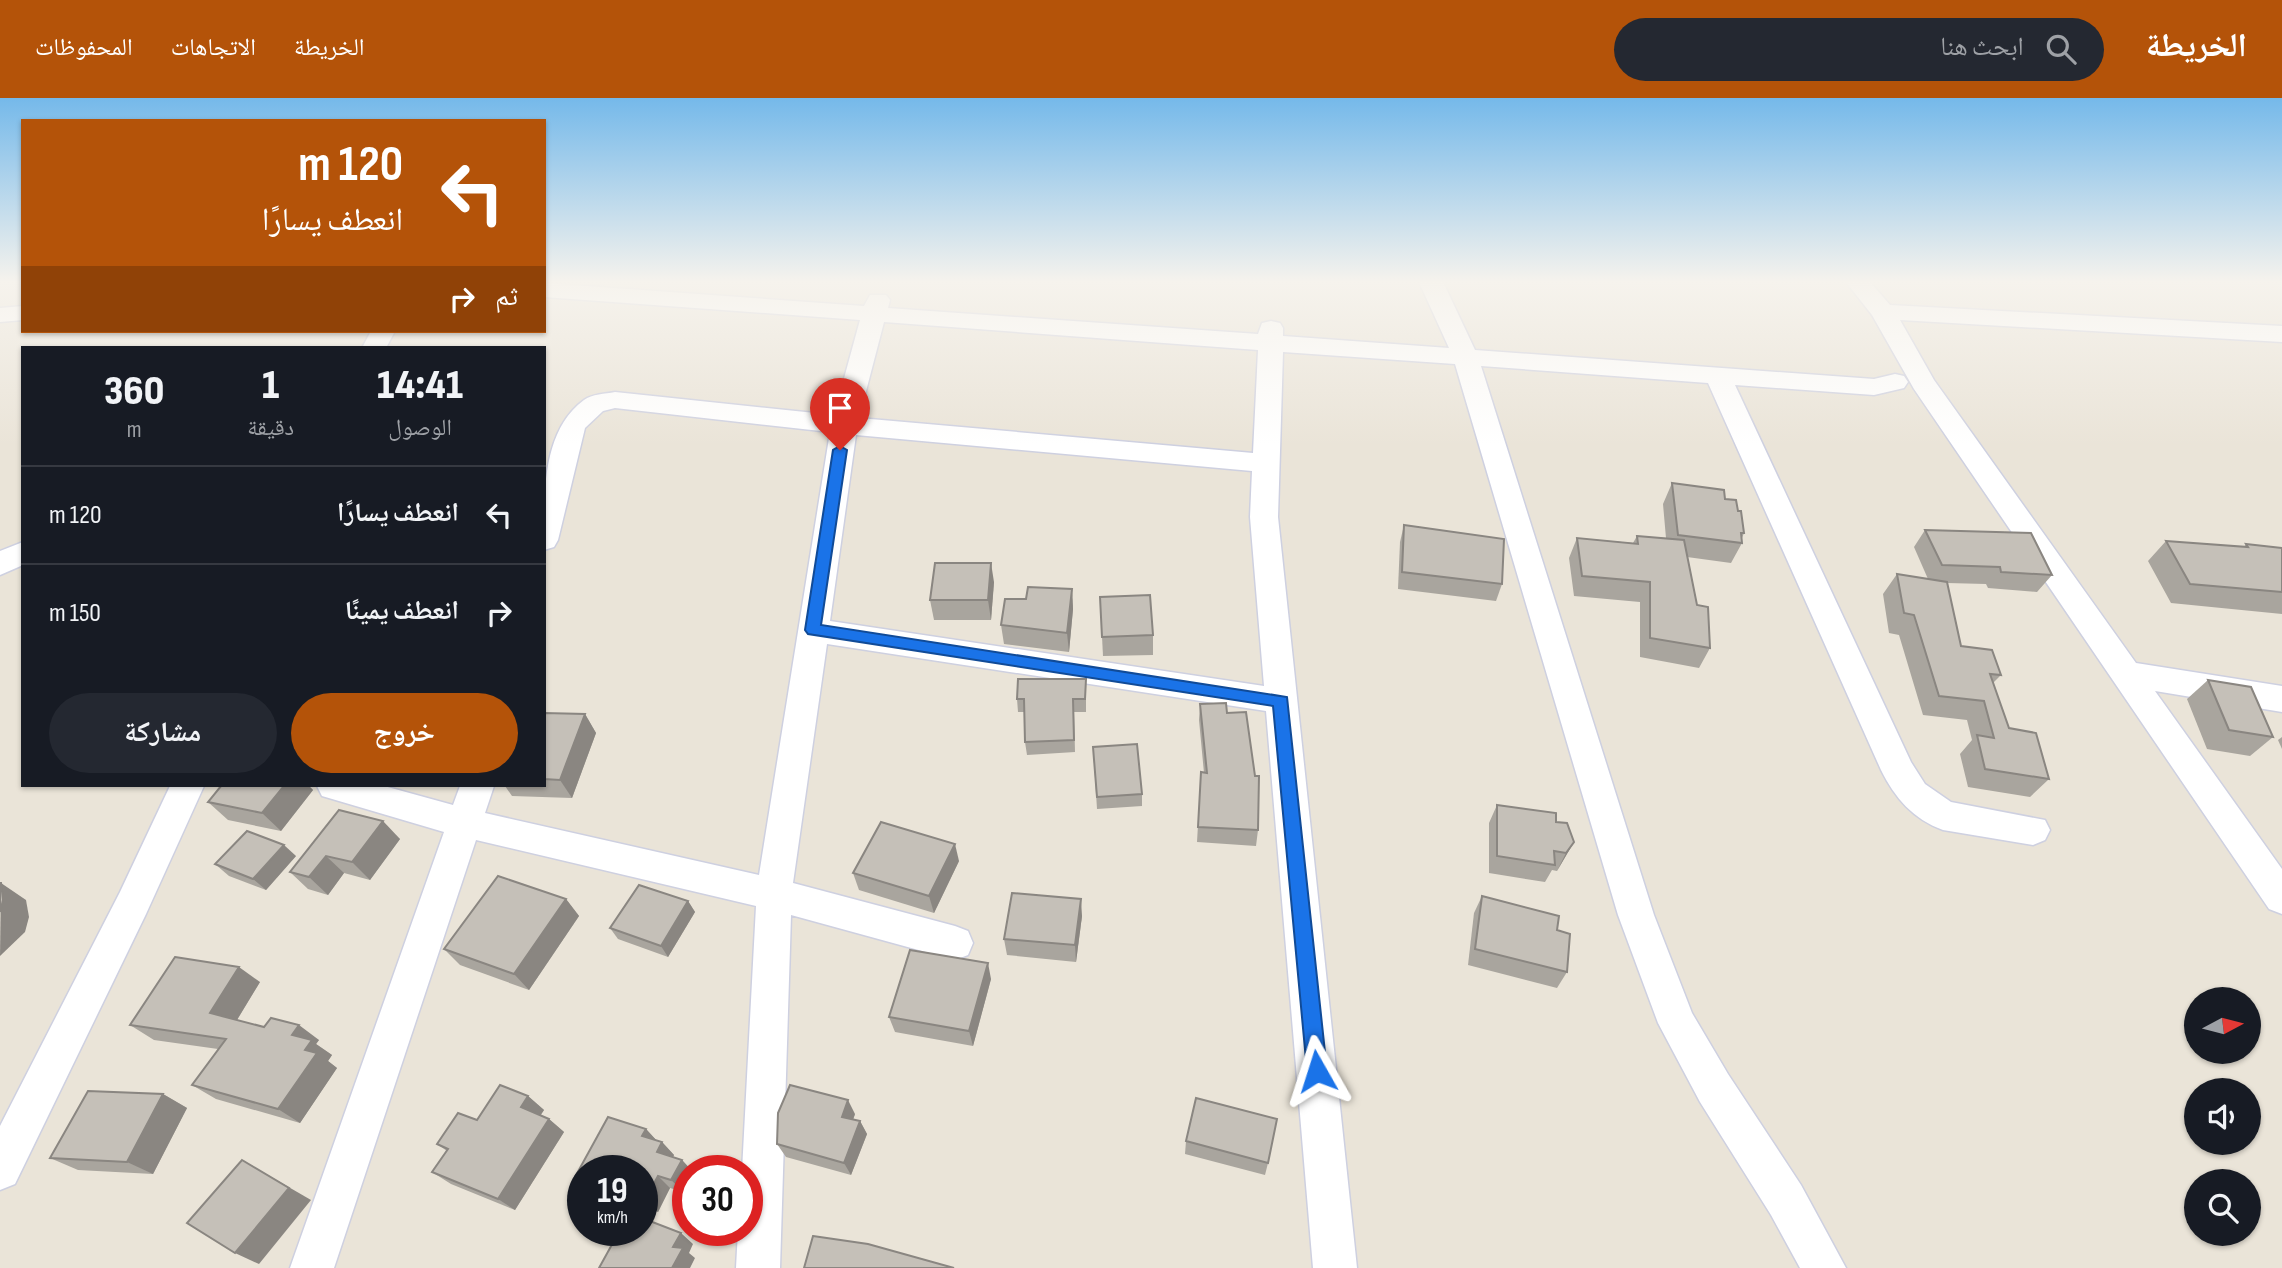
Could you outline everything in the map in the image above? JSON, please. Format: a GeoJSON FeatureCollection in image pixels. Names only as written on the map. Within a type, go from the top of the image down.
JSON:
{"type":"FeatureCollection","features":[{"type":"Feature","properties":{"kind":"street"},"geometry":{"type":"LineString","coordinates":[[758,1268],[774,894],[844,425],[868,337]]}},
{"type":"Feature","properties":{"kind":"street"},"geometry":{"type":"LineString","coordinates":[[1271,337],[1264,517],[1335,1268]]}},
{"type":"Feature","properties":{"kind":"street"},"geometry":{"type":"LineString","coordinates":[[1280,337],[1865,375],[1909,383]]}},
{"type":"Feature","properties":{"kind":"street"},"geometry":{"type":"LineString","coordinates":[[1456,337],[1636,915],[1677,1023],[1714,1088],[1786,1200],[1824,1268]]}},
{"type":"Feature","properties":{"kind":"street"},"geometry":{"type":"LineString","coordinates":[[1892,337],[1909,383],[2126,674],[2282,898]]}},
{"type":"Feature","properties":{"kind":"street"},"geometry":{"type":"LineString","coordinates":[[1462,349],[1718,376],[1874,387],[1909,383]]}},
{"type":"Feature","properties":{"kind":"street"},"geometry":{"type":"LineString","coordinates":[[1718,376],[1898,770],[1913,794],[1943,816],[2033,830]]}},
{"type":"Feature","properties":{"kind":"street"},"geometry":{"type":"LineString","coordinates":[[546,532],[573,425],[595,404],[615,400],[844,425],[1265,463]]}},
{"type":"Feature","properties":{"kind":"street"},"geometry":{"type":"LineString","coordinates":[[0,564],[21,553]]}},
{"type":"Feature","properties":{"kind":"street"},"geometry":{"type":"LineString","coordinates":[[813,630],[1281,701]]}},
{"type":"Feature","properties":{"kind":"street"},"geometry":{"type":"LineString","coordinates":[[2126,674],[2282,699]]}},
{"type":"Feature","properties":{"kind":"street"},"geometry":{"type":"LineString","coordinates":[[0,1169],[133,903],[187,787]]}},
{"type":"Feature","properties":{"kind":"street"},"geometry":{"type":"LineString","coordinates":[[338,787],[465,823],[774,894],[955,943]]}},
{"type":"Feature","properties":{"kind":"street"},"geometry":{"type":"LineString","coordinates":[[312,1268],[477,787]]}},
{"type":"Feature","properties":{"kind":"building"},"geometry":{"type":"Polygon","coordinates":[[[1672,483],[1724,490],[1725,499],[1736,500],[1738,511],[1741,511],[1744,533],[1741,533],[1742,543],[1678,535],[1672,483]]]}},
{"type":"Feature","properties":{"kind":"building"},"geometry":{"type":"Polygon","coordinates":[[[1404,525],[1504,539],[1502,584],[1402,572],[1404,525]]]}},
{"type":"Feature","properties":{"kind":"building"},"geometry":{"type":"Polygon","coordinates":[[[1925,530],[2031,533],[2052,575],[2001,572],[2000,567],[1942,565],[1925,530]]]}},
{"type":"Feature","properties":{"kind":"building"},"geometry":{"type":"Polygon","coordinates":[[[1637,536],[1684,540],[1697,605],[1708,607],[1710,648],[1650,638],[1650,582],[1582,576],[1577,538],[1638,544],[1637,536]]]}},
{"type":"Feature","properties":{"kind":"building"},"geometry":{"type":"Polygon","coordinates":[[[2166,541],[2282,548],[2282,592],[2190,584],[2166,541]]]}},
{"type":"Feature","properties":{"kind":"building"},"geometry":{"type":"Polygon","coordinates":[[[935,563],[991,563],[988,600],[930,600],[935,563]]]}},
{"type":"Feature","properties":{"kind":"building"},"geometry":{"type":"Polygon","coordinates":[[[1897,574],[1947,582],[1961,646],[1992,650],[2001,675],[1990,674],[2009,728],[2036,733],[2049,779],[1985,769],[1977,735],[1994,738],[1984,701],[1939,696],[1914,615],[1904,613],[1897,574]]]}},
{"type":"Feature","properties":{"kind":"building"},"geometry":{"type":"Polygon","coordinates":[[[1028,587],[1072,589],[1067,633],[1001,625],[1005,599],[1026,599],[1028,587]]]}},
{"type":"Feature","properties":{"kind":"building"},"geometry":{"type":"Polygon","coordinates":[[[1150,595],[1153,635],[1102,637],[1100,597],[1150,595]]]}},
{"type":"Feature","properties":{"kind":"building"},"geometry":{"type":"Polygon","coordinates":[[[1018,679],[1086,679],[1085,699],[1073,699],[1074,740],[1025,742],[1024,699],[1017,699],[1018,679]]]}},
{"type":"Feature","properties":{"kind":"building"},"geometry":{"type":"Polygon","coordinates":[[[2208,680],[2251,687],[2273,737],[2229,730],[2208,680]]]}},
{"type":"Feature","properties":{"kind":"building"},"geometry":{"type":"Polygon","coordinates":[[[1226,703],[1227,713],[1246,712],[1255,776],[1259,776],[1258,830],[1198,827],[1201,772],[1207,773],[1200,704],[1226,703]]]}},
{"type":"Feature","properties":{"kind":"building"},"geometry":{"type":"Polygon","coordinates":[[[546,713],[585,714],[560,780],[546,779],[546,713]]]}},
{"type":"Feature","properties":{"kind":"building"},"geometry":{"type":"Polygon","coordinates":[[[1137,744],[1142,794],[1097,797],[1093,747],[1137,744]]]}},
{"type":"Feature","properties":{"kind":"building"},"geometry":{"type":"Polygon","coordinates":[[[220,787],[283,787],[262,813],[208,802],[220,787]]]}},
{"type":"Feature","properties":{"kind":"building"},"geometry":{"type":"Polygon","coordinates":[[[1497,805],[1556,813],[1556,822],[1567,823],[1574,842],[1566,853],[1554,851],[1555,865],[1497,856],[1497,805]]]}},
{"type":"Feature","properties":{"kind":"building"},"geometry":{"type":"Polygon","coordinates":[[[339,810],[383,821],[352,862],[326,856],[309,877],[290,872],[339,810]]]}},
{"type":"Feature","properties":{"kind":"building"},"geometry":{"type":"Polygon","coordinates":[[[881,822],[955,844],[929,896],[853,873],[881,822]]]}},
{"type":"Feature","properties":{"kind":"building"},"geometry":{"type":"Polygon","coordinates":[[[247,831],[284,845],[253,879],[215,864],[247,831]]]}},
{"type":"Feature","properties":{"kind":"building"},"geometry":{"type":"Polygon","coordinates":[[[498,876],[566,899],[514,974],[444,949],[498,876]]]}},
{"type":"Feature","properties":{"kind":"building"},"geometry":{"type":"Polygon","coordinates":[[[0,883],[3,900],[0,912],[0,883]]]}},
{"type":"Feature","properties":{"kind":"building"},"geometry":{"type":"Polygon","coordinates":[[[639,885],[688,901],[661,946],[610,928],[639,885]]]}},
{"type":"Feature","properties":{"kind":"building"},"geometry":{"type":"Polygon","coordinates":[[[1012,893],[1081,899],[1075,945],[1004,939],[1012,893]]]}},
{"type":"Feature","properties":{"kind":"building"},"geometry":{"type":"Polygon","coordinates":[[[1482,896],[1559,916],[1557,930],[1570,934],[1567,972],[1475,949],[1482,896]]]}},
{"type":"Feature","properties":{"kind":"building"},"geometry":{"type":"Polygon","coordinates":[[[910,950],[988,963],[969,1031],[889,1017],[910,950]]]}},
{"type":"Feature","properties":{"kind":"building"},"geometry":{"type":"Polygon","coordinates":[[[175,957],[239,967],[210,1013],[264,1027],[271,1018],[299,1025],[292,1035],[312,1040],[305,1050],[317,1053],[278,1109],[192,1085],[226,1039],[130,1025],[175,957]]]}},
{"type":"Feature","properties":{"kind":"building"},"geometry":{"type":"Polygon","coordinates":[[[500,1085],[528,1096],[521,1107],[549,1119],[498,1199],[432,1172],[448,1149],[437,1144],[458,1113],[477,1120],[500,1085]]]}},
{"type":"Feature","properties":{"kind":"building"},"geometry":{"type":"Polygon","coordinates":[[[790,1085],[848,1100],[842,1117],[860,1121],[844,1163],[777,1144],[778,1113],[790,1085]]]}},
{"type":"Feature","properties":{"kind":"building"},"geometry":{"type":"Polygon","coordinates":[[[88,1091],[163,1094],[127,1162],[50,1158],[88,1091]]]}},
{"type":"Feature","properties":{"kind":"building"},"geometry":{"type":"Polygon","coordinates":[[[1196,1098],[1277,1119],[1268,1163],[1186,1141],[1196,1098]]]}},
{"type":"Feature","properties":{"kind":"building"},"geometry":{"type":"Polygon","coordinates":[[[608,1117],[646,1129],[642,1136],[662,1142],[657,1152],[672,1157],[672,1178],[658,1176],[658,1155],[587,1155],[608,1117]]]}},
{"type":"Feature","properties":{"kind":"building"},"geometry":{"type":"Polygon","coordinates":[[[242,1160],[289,1188],[235,1253],[187,1223],[242,1160]]]}},
{"type":"Feature","properties":{"kind":"building"},"geometry":{"type":"Polygon","coordinates":[[[658,1224],[672,1230],[673,1247],[683,1248],[672,1268],[599,1268],[611,1246],[658,1246],[658,1224]]]}},
{"type":"Feature","properties":{"kind":"building"},"geometry":{"type":"Polygon","coordinates":[[[813,1236],[868,1244],[954,1268],[804,1268],[813,1236]]]}},
{"type":"Feature","properties":{"kind":"route"},"geometry":{"type":"LineString","coordinates":[[840,450],[813,630],[1281,701],[1317,1071]]}}]}
